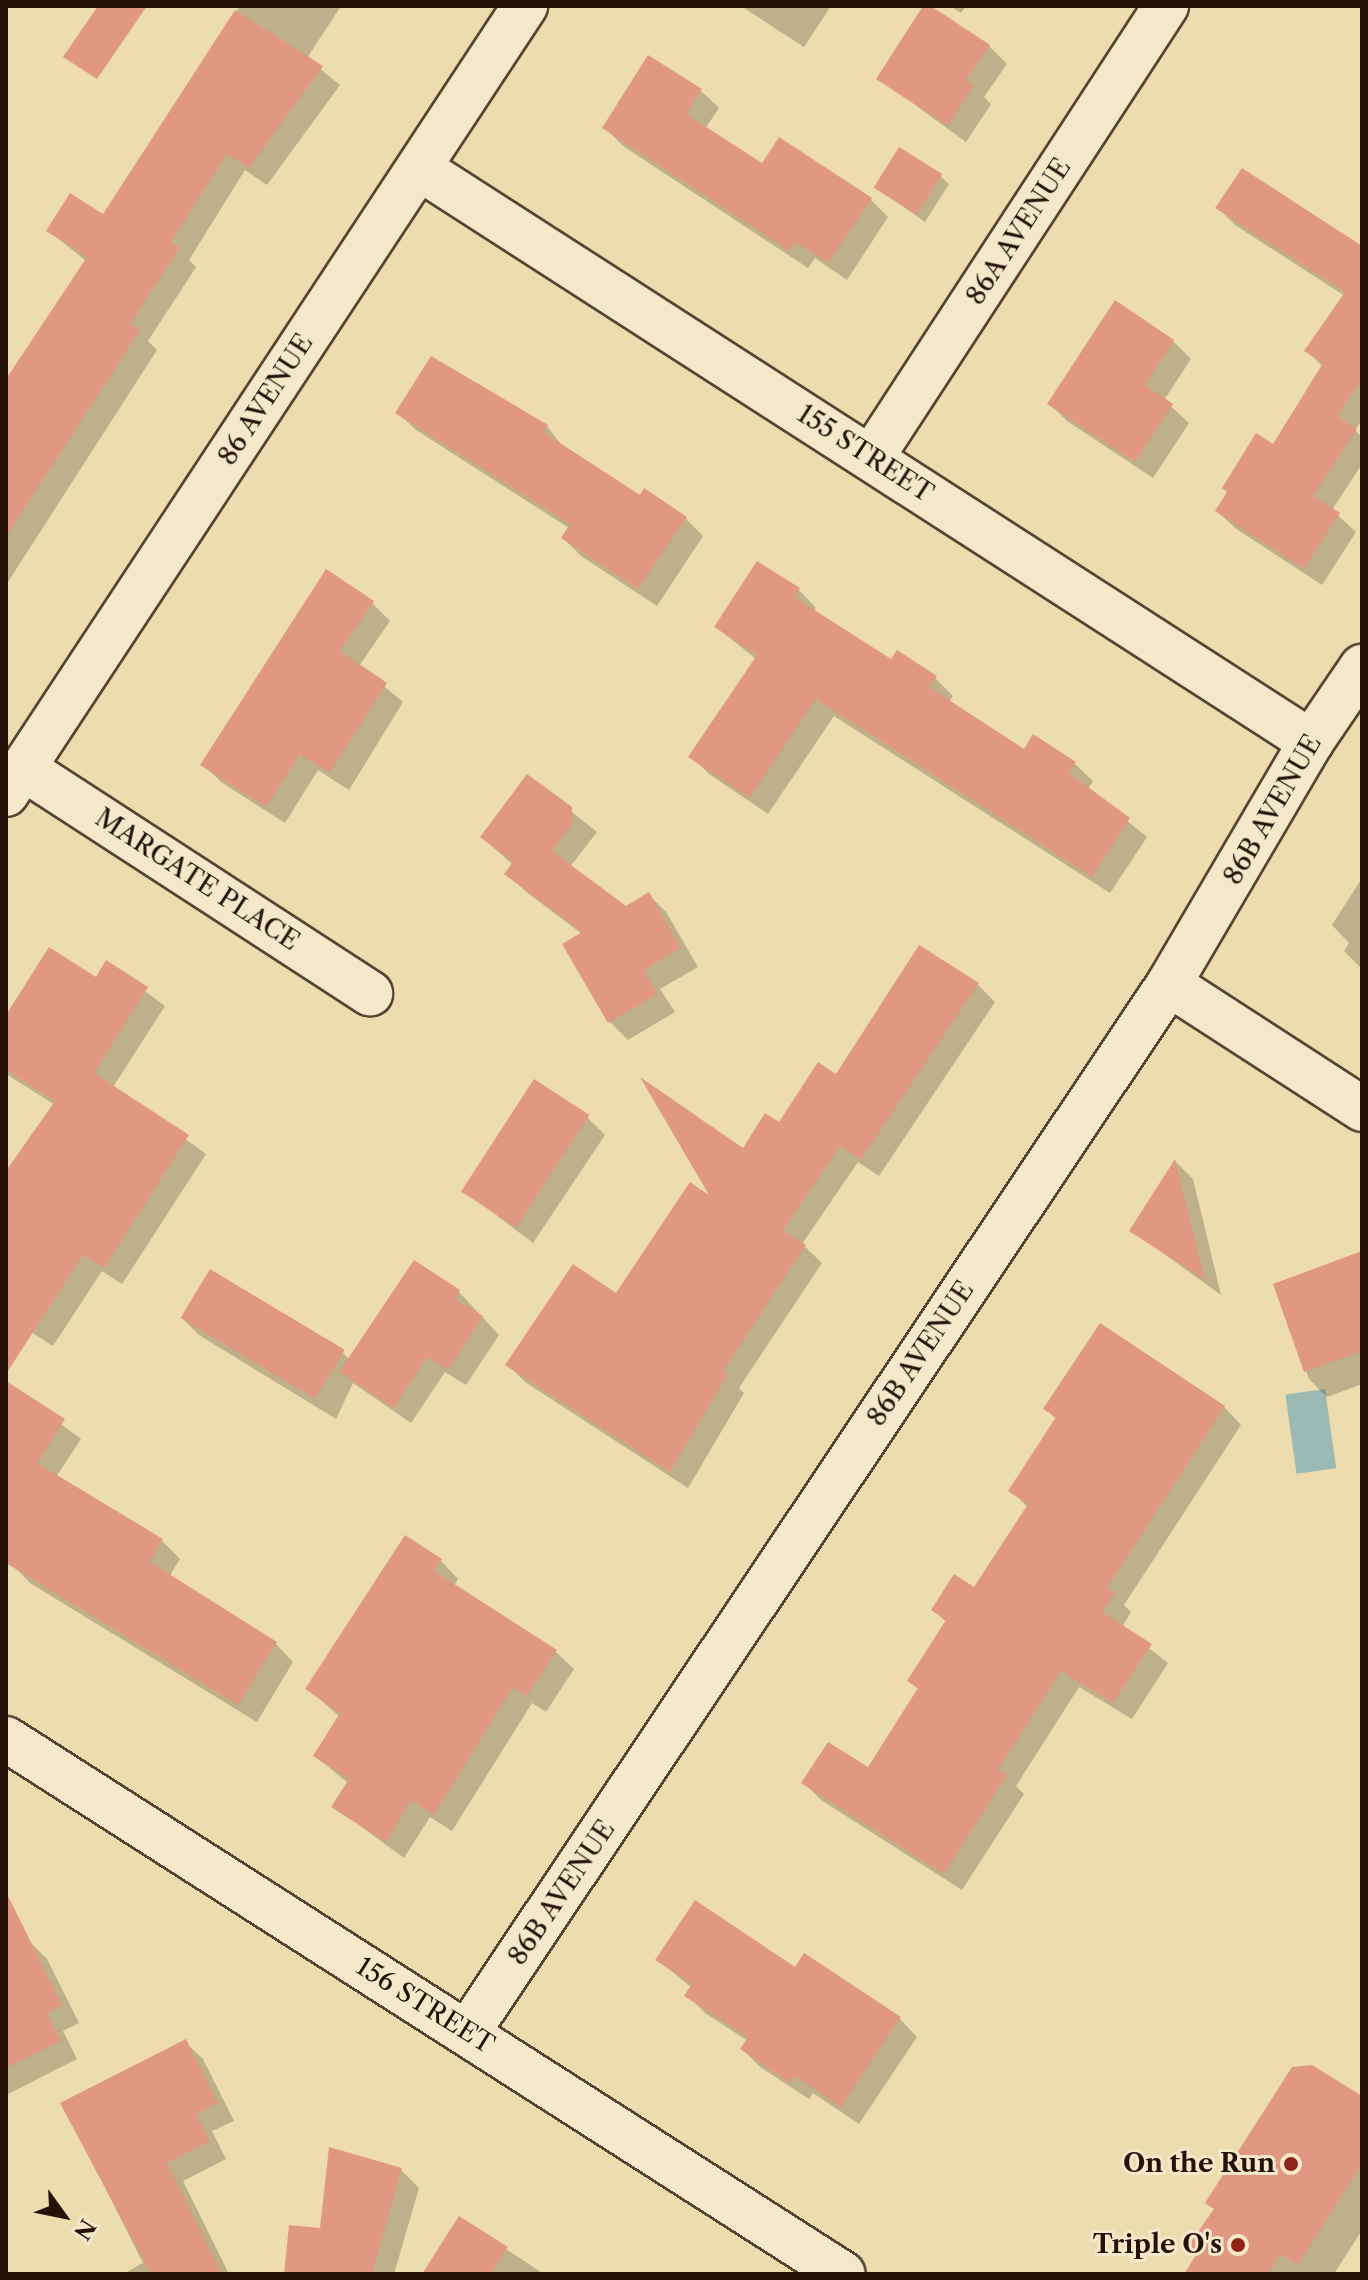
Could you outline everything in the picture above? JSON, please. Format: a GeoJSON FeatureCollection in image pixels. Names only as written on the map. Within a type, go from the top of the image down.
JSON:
{"type":"FeatureCollection","features":[{"type":"Feature","properties":{"kind":"street","name":"86 AVENUE"},"geometry":{"type":"LineString","coordinates":[[14,781],[525,6]]}},
{"type":"Feature","properties":{"kind":"street","name":"86A AVENUE"},"geometry":{"type":"LineString","coordinates":[[871,458],[1166,6]]}},
{"type":"Feature","properties":{"kind":"street","name":"155 STREET"},"geometry":{"type":"LineString","coordinates":[[419,168],[1311,742]]}},
{"type":"Feature","properties":{"kind":"street","name":"86B AVENUE"},"geometry":{"type":"LineString","coordinates":[[467,2033],[1169,984],[1311,742],[1362,667]]}},
{"type":"Feature","properties":{"kind":"street","name":"MARGATE PLACE"},"geometry":{"type":"LineString","coordinates":[[14,781],[370,993]]}},
{"type":"Feature","properties":{"kind":"street"},"geometry":{"type":"LineString","coordinates":[[1169,984],[1362,1109]]}},
{"type":"Feature","properties":{"kind":"street","name":"156 STREET"},"geometry":{"type":"LineString","coordinates":[[6,1739],[843,2274]]}},
{"type":"Feature","properties":{"kind":"water"},"geometry":{"type":"Polygon","coordinates":[[[1325,1389],[1336,1468],[1297,1474],[1285,1395],[1325,1389]]]}},
{"type":"Feature","properties":{"kind":"building"},"geometry":{"type":"Polygon","coordinates":[[[98,6],[147,6],[97,79],[63,57],[98,6]]]}},
{"type":"Feature","properties":{"kind":"building"},"geometry":{"type":"Polygon","coordinates":[[[923,6],[931,6],[990,45],[966,80],[974,85],[948,126],[876,79],[923,6]]]}},
{"type":"Feature","properties":{"kind":"building"},"geometry":{"type":"Polygon","coordinates":[[[235,10],[323,66],[249,168],[227,154],[171,242],[180,247],[130,324],[140,330],[6,537],[6,379],[87,257],[46,231],[70,193],[103,214],[235,10]]]}},
{"type":"Feature","properties":{"kind":"building"},"geometry":{"type":"Polygon","coordinates":[[[648,55],[702,89],[686,114],[762,163],[779,137],[872,198],[828,263],[796,242],[790,251],[602,128],[648,55]]]}},
{"type":"Feature","properties":{"kind":"building"},"geometry":{"type":"Polygon","coordinates":[[[899,147],[942,174],[917,215],[874,188],[899,147]]]}},
{"type":"Feature","properties":{"kind":"building"},"geometry":{"type":"Polygon","coordinates":[[[1242,168],[1362,246],[1362,388],[1357,385],[1337,416],[1357,429],[1313,496],[1340,513],[1304,569],[1215,511],[1227,492],[1222,488],[1256,433],[1273,444],[1323,363],[1304,351],[1345,292],[1215,208],[1242,168]]]}},
{"type":"Feature","properties":{"kind":"building"},"geometry":{"type":"Polygon","coordinates":[[[1115,300],[1174,340],[1145,385],[1173,404],[1135,462],[1047,404],[1115,300]]]}},
{"type":"Feature","properties":{"kind":"building"},"geometry":{"type":"Polygon","coordinates":[[[431,356],[548,425],[543,432],[640,495],[644,488],[687,517],[638,589],[561,538],[570,524],[395,413],[431,356]]]}},
{"type":"Feature","properties":{"kind":"building"},"geometry":{"type":"Polygon","coordinates":[[[757,561],[800,588],[794,597],[891,659],[897,650],[937,676],[929,687],[1024,749],[1033,734],[1076,762],[1069,773],[1130,818],[1092,877],[816,699],[750,798],[688,757],[757,655],[714,627],[757,561]]]}},
{"type":"Feature","properties":{"kind":"building"},"geometry":{"type":"Polygon","coordinates":[[[326,569],[374,601],[340,651],[387,683],[330,773],[300,754],[266,807],[200,765],[326,569]]]}},
{"type":"Feature","properties":{"kind":"building"},"geometry":{"type":"Polygon","coordinates":[[[527,774],[572,807],[572,824],[552,851],[626,906],[649,892],[681,948],[644,970],[658,994],[608,1023],[562,944],[582,932],[504,874],[513,862],[480,837],[527,774]]]}},
{"type":"Feature","properties":{"kind":"building"},"geometry":{"type":"Polygon","coordinates":[[[919,945],[979,983],[861,1160],[840,1146],[783,1230],[806,1245],[723,1371],[728,1374],[670,1472],[505,1365],[573,1264],[616,1293],[690,1182],[709,1195],[640,1077],[743,1148],[765,1113],[779,1122],[818,1062],[836,1074],[919,945]]]}},
{"type":"Feature","properties":{"kind":"building"},"geometry":{"type":"Polygon","coordinates":[[[49,947],[96,977],[106,960],[148,987],[94,1073],[189,1135],[104,1268],[83,1255],[6,1374],[6,1171],[55,1101],[6,1070],[6,1015],[49,947]]]}},
{"type":"Feature","properties":{"kind":"building"},"geometry":{"type":"Polygon","coordinates":[[[534,1079],[589,1115],[516,1227],[461,1191],[534,1079]]]}},
{"type":"Feature","properties":{"kind":"building"},"geometry":{"type":"Polygon","coordinates":[[[1175,1159],[1205,1280],[1129,1231],[1175,1159]]]}},
{"type":"Feature","properties":{"kind":"building"},"geometry":{"type":"Polygon","coordinates":[[[1362,1251],[1362,1351],[1304,1372],[1273,1284],[1362,1251]]]}},
{"type":"Feature","properties":{"kind":"building"},"geometry":{"type":"Polygon","coordinates":[[[414,1260],[460,1290],[455,1299],[483,1316],[448,1370],[427,1357],[394,1408],[339,1372],[414,1260]]]}},
{"type":"Feature","properties":{"kind":"building"},"geometry":{"type":"Polygon","coordinates":[[[210,1269],[345,1350],[315,1399],[181,1318],[210,1269]]]}},
{"type":"Feature","properties":{"kind":"building"},"geometry":{"type":"Polygon","coordinates":[[[1100,1323],[1225,1406],[1107,1588],[1115,1593],[1102,1612],[1152,1644],[1113,1703],[1061,1671],[998,1770],[1007,1775],[944,1874],[801,1783],[828,1742],[868,1767],[918,1688],[907,1681],[946,1620],[931,1610],[954,1574],[974,1587],[1028,1504],[1008,1491],[1056,1417],[1043,1409],[1100,1323]]]}},
{"type":"Feature","properties":{"kind":"building"},"geometry":{"type":"Polygon","coordinates":[[[6,1381],[65,1419],[37,1463],[163,1539],[150,1562],[277,1642],[238,1705],[6,1563],[6,1381]]]}},
{"type":"Feature","properties":{"kind":"building"},"geometry":{"type":"Polygon","coordinates":[[[405,1535],[442,1559],[434,1571],[557,1650],[527,1696],[513,1687],[434,1815],[411,1800],[386,1842],[331,1807],[349,1779],[313,1756],[340,1713],[305,1689],[405,1535]]]}},
{"type":"Feature","properties":{"kind":"building"},"geometry":{"type":"Polygon","coordinates":[[[6,1892],[62,2005],[47,2013],[61,2041],[6,2068],[6,1892]]]}},
{"type":"Feature","properties":{"kind":"building"},"geometry":{"type":"Polygon","coordinates":[[[695,1900],[795,1967],[804,1953],[901,2017],[841,2107],[795,2076],[790,2083],[740,2049],[748,2037],[684,1996],[692,1984],[655,1960],[695,1900]]]}},
{"type":"Feature","properties":{"kind":"building"},"geometry":{"type":"Polygon","coordinates":[[[186,2039],[218,2103],[196,2114],[210,2141],[167,2163],[222,2274],[151,2274],[60,2103],[186,2039]]]}},
{"type":"Feature","properties":{"kind":"building"},"geometry":{"type":"Polygon","coordinates":[[[1312,2065],[1362,2096],[1362,2164],[1298,2265],[1280,2254],[1268,2274],[1184,2274],[1196,2255],[1186,2249],[1214,2209],[1205,2203],[1292,2067],[1312,2065]]]}},
{"type":"Feature","properties":{"kind":"building"},"geometry":{"type":"Polygon","coordinates":[[[329,2147],[402,2168],[372,2274],[284,2274],[289,2225],[320,2228],[329,2147]]]}},
{"type":"Feature","properties":{"kind":"building"},"geometry":{"type":"Polygon","coordinates":[[[459,2216],[508,2247],[491,2274],[422,2274],[459,2216]]]}},
{"type":"Feature","properties":{"kind":"place","name":"On the Run"},"geometry":{"type":"Point","coordinates":[1291,2164]}},
{"type":"Feature","properties":{"kind":"place","name":"Triple O's"},"geometry":{"type":"Point","coordinates":[1238,2245]}}]}
